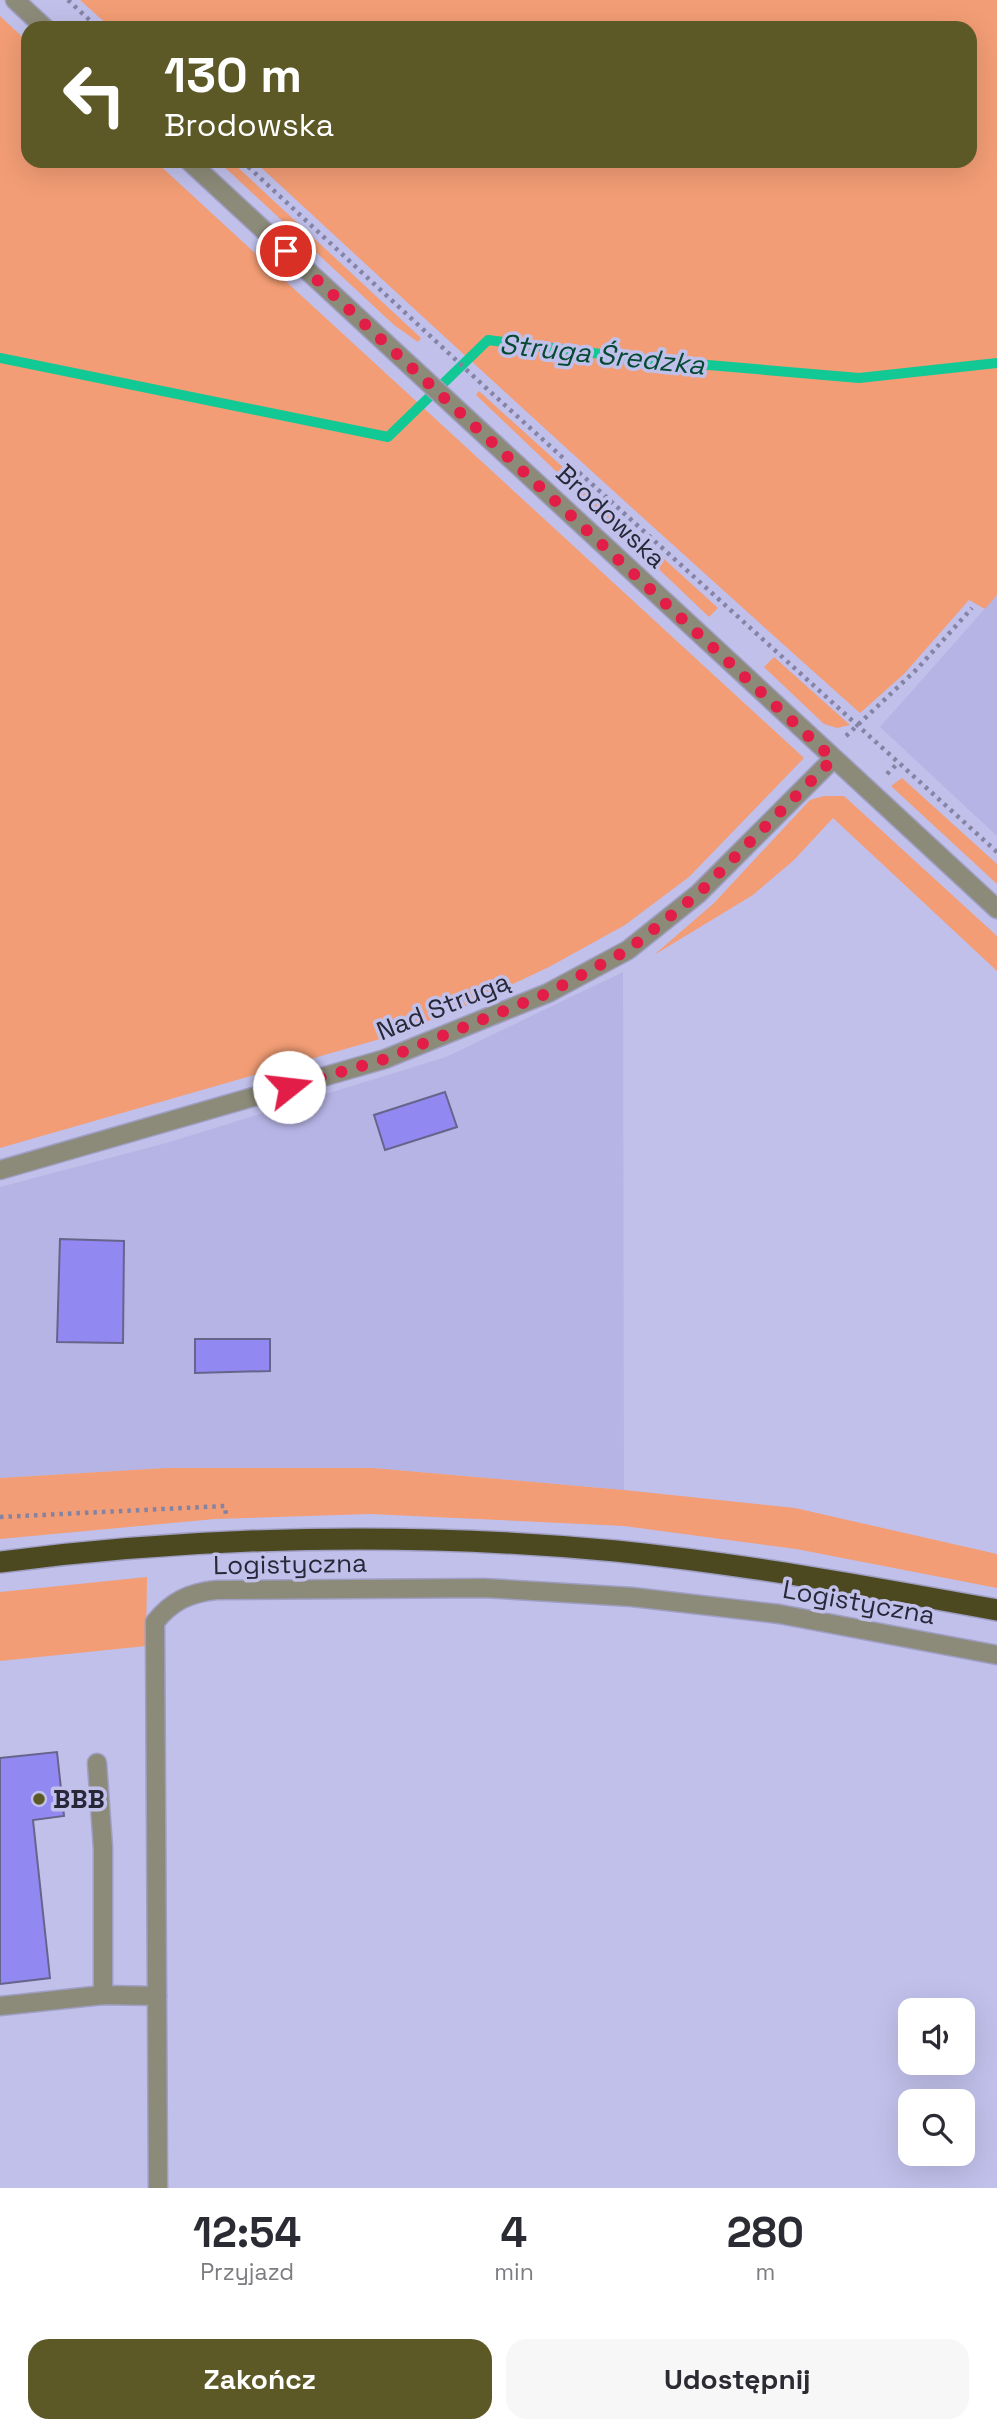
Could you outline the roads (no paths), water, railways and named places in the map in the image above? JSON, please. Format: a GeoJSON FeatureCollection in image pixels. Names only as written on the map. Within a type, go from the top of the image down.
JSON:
{"type":"FeatureCollection","features":[{"type":"Feature","properties":{"kind":"highway"},"geometry":{"type":"LineString","coordinates":[[0,1562],[138,1549],[229,1544],[453,1541],[617,1552],[842,1581],[997,1610]]}},
{"type":"Feature","properties":{"kind":"street"},"geometry":{"type":"LineString","coordinates":[[15,0],[38,21]]}},
{"type":"Feature","properties":{"kind":"street","name":"Brodowska"},"geometry":{"type":"LineString","coordinates":[[197,168],[997,909]]}},
{"type":"Feature","properties":{"kind":"street","name":"Nad Strugą"},"geometry":{"type":"LineString","coordinates":[[0,1170],[385,1059],[548,993],[628,950],[698,894],[831,756]]}},
{"type":"Feature","properties":{"kind":"street","name":"Logistyczna"},"geometry":{"type":"LineString","coordinates":[[158,2188],[155,1622],[179,1599],[198,1592],[216,1590],[470,1588],[632,1597],[779,1614],[997,1654]]}},
{"type":"Feature","properties":{"kind":"street"},"geometry":{"type":"LineString","coordinates":[[97,1763],[103,1848],[103,1995]]}},
{"type":"Feature","properties":{"kind":"street"},"geometry":{"type":"LineString","coordinates":[[0,2006],[103,1995],[157,1996]]}},
{"type":"Feature","properties":{"kind":"waterway","name":"Struga Średzka"},"geometry":{"type":"LineString","coordinates":[[0,358],[388,437],[488,340],[650,360],[859,378],[997,363]]}},
{"type":"Feature","properties":{"kind":"place","name":"BBB"},"geometry":{"type":"Point","coordinates":[39,1799]}}]}
